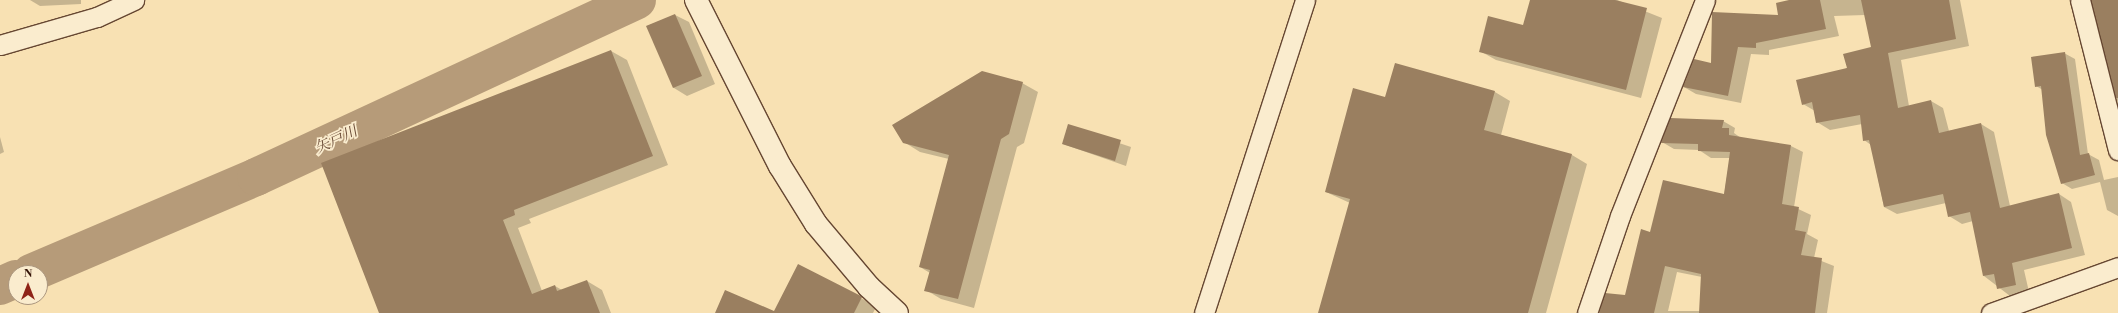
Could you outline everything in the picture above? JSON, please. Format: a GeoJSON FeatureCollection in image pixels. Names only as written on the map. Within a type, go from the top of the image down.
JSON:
{"type":"FeatureCollection","features":[{"type":"Feature","properties":{"kind":"street"},"geometry":{"type":"LineString","coordinates":[[0,45],[97,17],[134,0]]}},
{"type":"Feature","properties":{"kind":"street"},"geometry":{"type":"LineString","coordinates":[[696,0],[780,166],[816,224],[870,287],[897,313]]}},
{"type":"Feature","properties":{"kind":"street"},"geometry":{"type":"LineString","coordinates":[[1204,313],[1305,0]]}},
{"type":"Feature","properties":{"kind":"street"},"geometry":{"type":"LineString","coordinates":[[1587,313],[1620,216],[1705,0]]}},
{"type":"Feature","properties":{"kind":"street"},"geometry":{"type":"LineString","coordinates":[[2080,0],[2118,150]]}},
{"type":"Feature","properties":{"kind":"street"},"geometry":{"type":"LineString","coordinates":[[1991,313],[2118,267]]}},
{"type":"Feature","properties":{"kind":"building"},"geometry":{"type":"Polygon","coordinates":[[[1530,0],[1615,0],[1647,8],[1626,90],[1479,52],[1488,16],[1523,25],[1530,0]]]}},
{"type":"Feature","properties":{"kind":"building"},"geometry":{"type":"Polygon","coordinates":[[[1789,0],[1820,0],[1826,29],[1756,43],[1756,48],[1738,47],[1728,96],[1683,87],[1694,59],[1711,63],[1712,12],[1778,15],[1776,3],[1789,0]]]}},
{"type":"Feature","properties":{"kind":"building"},"geometry":{"type":"Polygon","coordinates":[[[1861,0],[1949,0],[1956,39],[1888,53],[1898,108],[1931,100],[1939,133],[1981,123],[2000,208],[2059,193],[2072,248],[2012,263],[2016,285],[1997,289],[1994,274],[1983,276],[1970,212],[1948,217],[1943,194],[1884,207],[1869,140],[1863,141],[1860,115],[1816,123],[1812,102],[1802,105],[1796,80],[1847,68],[1843,54],[1871,47],[1861,0]]]}},
{"type":"Feature","properties":{"kind":"building"},"geometry":{"type":"Polygon","coordinates":[[[2091,0],[2118,0],[2118,98],[2116,98],[2091,0]]]}},
{"type":"Feature","properties":{"kind":"building"},"geometry":{"type":"Polygon","coordinates":[[[675,14],[702,76],[673,88],[646,26],[675,14]]]}},
{"type":"Feature","properties":{"kind":"building"},"geometry":{"type":"Polygon","coordinates":[[[611,50],[653,156],[514,210],[515,215],[503,220],[532,294],[555,285],[557,291],[587,280],[600,313],[379,313],[321,163],[611,50]]]}},
{"type":"Feature","properties":{"kind":"building"},"geometry":{"type":"Polygon","coordinates":[[[2065,52],[2080,155],[2089,153],[2095,175],[2061,184],[2046,135],[2041,86],[2035,87],[2031,57],[2065,52]]]}},
{"type":"Feature","properties":{"kind":"building"},"geometry":{"type":"Polygon","coordinates":[[[1395,63],[1495,91],[1484,130],[1572,154],[1528,313],[1318,313],[1350,199],[1325,192],[1353,88],[1385,97],[1395,63]]]}},
{"type":"Feature","properties":{"kind":"building"},"geometry":{"type":"Polygon","coordinates":[[[982,71],[1023,82],[1009,134],[1001,139],[958,299],[924,291],[930,270],[919,267],[949,155],[903,143],[892,125],[982,71]]]}},
{"type":"Feature","properties":{"kind":"building"},"geometry":{"type":"Polygon","coordinates":[[[1670,118],[1724,120],[1722,128],[1729,128],[1729,135],[1791,145],[1782,204],[1799,207],[1795,230],[1806,232],[1801,255],[1822,258],[1815,313],[1699,313],[1701,274],[1665,266],[1654,313],[1599,313],[1605,293],[1625,295],[1641,229],[1650,232],[1663,180],[1724,194],[1730,152],[1698,151],[1698,144],[1661,143],[1670,118]]]}},
{"type":"Feature","properties":{"kind":"building"},"geometry":{"type":"Polygon","coordinates":[[[1068,124],[1121,140],[1115,161],[1062,144],[1068,124]]]}},
{"type":"Feature","properties":{"kind":"building"},"geometry":{"type":"Polygon","coordinates":[[[798,264],[862,297],[854,313],[715,313],[725,290],[774,311],[798,264]]]}},
{"type":"Feature","properties":{"kind":"waterway","name":"矢戸川"},"geometry":{"type":"LineString","coordinates":[[48,266],[256,177],[637,0]]}},
{"type":"Feature","properties":{"kind":"waterway","name":"矢戸川"},"geometry":{"type":"LineString","coordinates":[[0,286],[8,282]]}}]}
